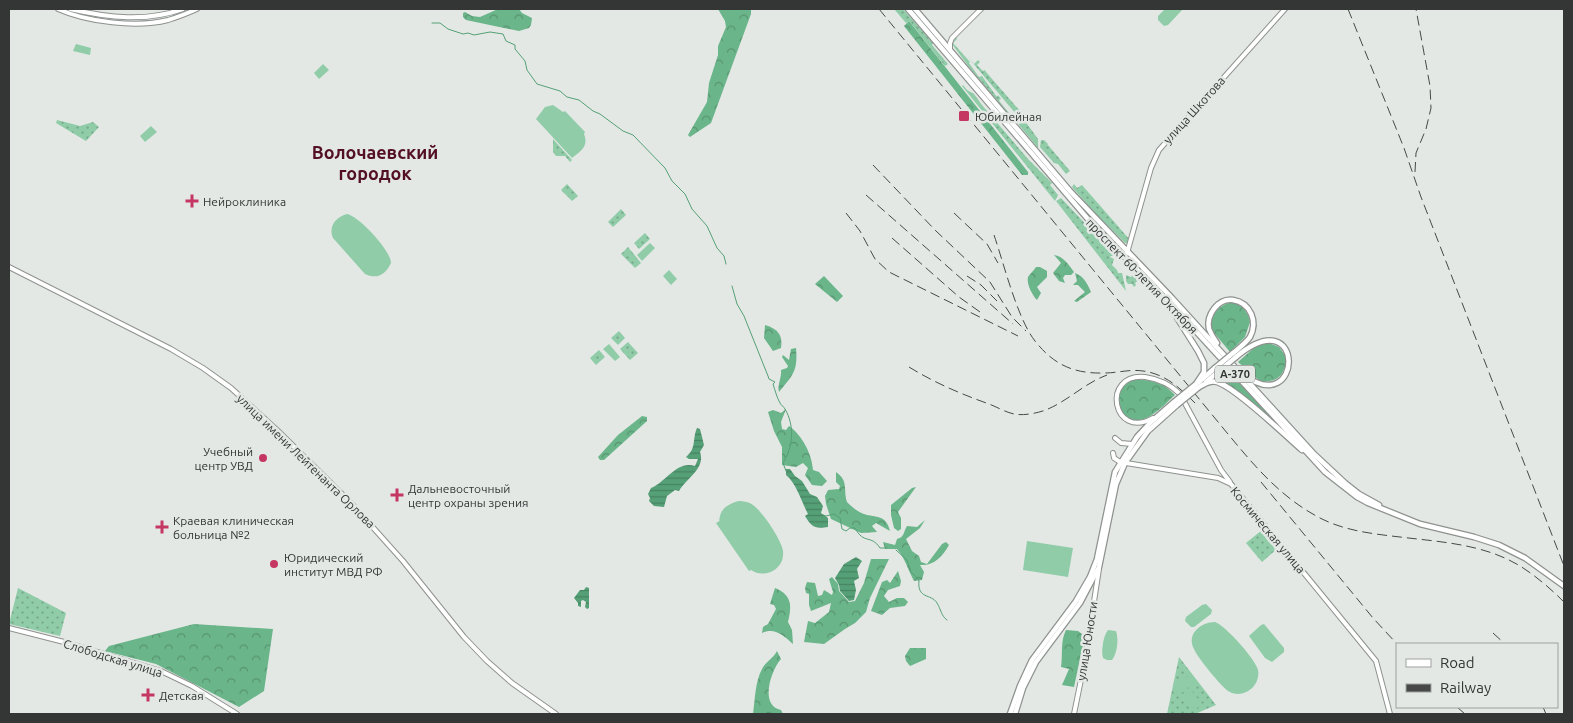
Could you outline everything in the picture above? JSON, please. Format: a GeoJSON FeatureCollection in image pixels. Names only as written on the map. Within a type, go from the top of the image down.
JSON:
{"type":"FeatureCollection","features":[{"type":"Feature","properties":{"kind":"main road","name":"проспект 60-летия Октября"},"geometry":{"type":"LineString","coordinates":[[908,9],[1066,195],[1172,298],[1329,469],[1359,494],[1400,516]]}},
{"type":"Feature","properties":{"kind":"main road","name":"проспект 60-летия Октября"},"geometry":{"type":"LineString","coordinates":[[915,9],[1126,255],[1325,472],[1357,497],[1400,516],[1424,525],[1500,545],[1525,558],[1564,586]]}},
{"type":"Feature","properties":{"kind":"main road"},"geometry":{"type":"LineString","coordinates":[[1159,292],[1202,358],[1204,372],[1198,385]]}},
{"type":"Feature","properties":{"kind":"main road"},"geometry":{"type":"LineString","coordinates":[[1226,356],[1209,328],[1210,315],[1213,310],[1227,300],[1243,304],[1251,313],[1254,325],[1250,337],[1235,355]]}},
{"type":"Feature","properties":{"kind":"main road"},"geometry":{"type":"LineString","coordinates":[[1015,714],[1023,688],[1036,662],[1080,603],[1099,567],[1116,484],[1123,463],[1133,450],[1148,431],[1175,404],[1235,355],[1250,346],[1264,341],[1281,344],[1290,360],[1287,372],[1276,383],[1270,385],[1252,381],[1240,372]]}},
{"type":"Feature","properties":{"kind":"main road"},"geometry":{"type":"LineString","coordinates":[[1198,385],[1212,381],[1229,388],[1311,457]]}},
{"type":"Feature","properties":{"kind":"main road"},"geometry":{"type":"LineString","coordinates":[[1010,714],[1032,660],[1076,601],[1090,577],[1097,559],[1111,484],[1132,444],[1163,411],[1175,404]]}},
{"type":"Feature","properties":{"kind":"street"},"geometry":{"type":"LineString","coordinates":[[58,9],[98,20],[139,24],[168,20],[197,9]]}},
{"type":"Feature","properties":{"kind":"street"},"geometry":{"type":"LineString","coordinates":[[70,9],[99,15],[138,18],[166,14],[183,9]]}},
{"type":"Feature","properties":{"kind":"street"},"geometry":{"type":"LineString","coordinates":[[950,49],[952,38],[981,9]]}},
{"type":"Feature","properties":{"kind":"street","name":"улица Шкотова"},"geometry":{"type":"LineString","coordinates":[[1126,255],[1158,150],[1285,9]]}},
{"type":"Feature","properties":{"kind":"street"},"geometry":{"type":"LineString","coordinates":[[941,39],[952,38]]}},
{"type":"Feature","properties":{"kind":"street","name":"улица имени Лейтенанта Орлова"},"geometry":{"type":"LineString","coordinates":[[9,267],[171,349],[203,368],[231,388],[352,504],[404,561],[464,637],[487,661],[512,683],[556,714]]}},
{"type":"Feature","properties":{"kind":"street"},"geometry":{"type":"LineString","coordinates":[[1163,411],[1147,422],[1134,423],[1119,411],[1116,399],[1118,392],[1124,382],[1141,377],[1162,381],[1173,387],[1186,403],[1231,484]]}},
{"type":"Feature","properties":{"kind":"street"},"geometry":{"type":"LineString","coordinates":[[1115,438],[1121,443],[1132,444]]}},
{"type":"Feature","properties":{"kind":"street"},"geometry":{"type":"LineString","coordinates":[[1133,450],[1131,455],[1135,465]]}},
{"type":"Feature","properties":{"kind":"street"},"geometry":{"type":"LineString","coordinates":[[1113,453],[1114,458],[1123,463]]}},
{"type":"Feature","properties":{"kind":"street","name":"Космическая улица"},"geometry":{"type":"LineString","coordinates":[[1123,463],[1218,478],[1231,484],[1339,614],[1377,663],[1390,714]]}},
{"type":"Feature","properties":{"kind":"street"},"geometry":{"type":"LineString","coordinates":[[1218,478],[1222,474],[1222,470]]}},
{"type":"Feature","properties":{"kind":"street","name":"улица Юности"},"geometry":{"type":"LineString","coordinates":[[1074,714],[1085,660],[1099,567]]}},
{"type":"Feature","properties":{"kind":"street","name":"Слободская улица"},"geometry":{"type":"LineString","coordinates":[[9,628],[68,643],[161,671],[192,686],[237,714]]}},
{"type":"Feature","properties":{"kind":"shaded area"},"geometry":{"type":"Polygon","coordinates":[[[894,9],[903,9],[933,43],[932,45],[948,64],[945,66],[909,21],[906,23],[894,9]]]}},
{"type":"Feature","properties":{"kind":"shaded area"},"geometry":{"type":"Polygon","coordinates":[[[1165,9],[1183,9],[1168,25],[1164,26],[1158,20],[1158,16],[1165,9]]]}},
{"type":"Feature","properties":{"kind":"shaded area"},"geometry":{"type":"Polygon","coordinates":[[[956,37],[957,39],[953,43],[970,62],[979,77],[982,76],[997,97],[998,95],[1001,99],[999,100],[1000,102],[1013,118],[1017,118],[1015,120],[1013,119],[969,67],[952,44],[956,37]]]}},
{"type":"Feature","properties":{"kind":"shaded area"},"geometry":{"type":"Polygon","coordinates":[[[76,44],[91,48],[90,55],[73,51],[76,44]]]}},
{"type":"Feature","properties":{"kind":"shaded area"},"geometry":{"type":"Polygon","coordinates":[[[966,55],[974,64],[978,60],[980,62],[977,65],[983,71],[985,70],[1020,111],[1016,114],[966,55]]]}},
{"type":"Feature","properties":{"kind":"shaded area"},"geometry":{"type":"Polygon","coordinates":[[[323,64],[329,70],[319,79],[314,73],[323,64]]]}},
{"type":"Feature","properties":{"kind":"shaded area"},"geometry":{"type":"Polygon","coordinates":[[[962,86],[974,94],[1028,159],[1052,183],[1050,185],[1058,195],[1055,201],[962,86]]]}},
{"type":"Feature","properties":{"kind":"shaded area"},"geometry":{"type":"Polygon","coordinates":[[[553,105],[563,112],[565,111],[585,132],[585,145],[572,158],[536,119],[545,107],[553,105]]]}},
{"type":"Feature","properties":{"kind":"shaded area"},"geometry":{"type":"Polygon","coordinates":[[[1023,118],[1025,118],[1025,121],[1038,139],[1038,148],[1019,125],[1023,118]]]}},
{"type":"Feature","properties":{"kind":"shaded area"},"geometry":{"type":"Polygon","coordinates":[[[57,120],[80,126],[93,122],[99,127],[86,141],[56,123],[57,120]]]}},
{"type":"Feature","properties":{"kind":"shaded area"},"geometry":{"type":"Polygon","coordinates":[[[151,126],[157,132],[145,142],[140,136],[151,126]]]}},
{"type":"Feature","properties":{"kind":"shaded area"},"geometry":{"type":"Polygon","coordinates":[[[553,139],[572,160],[570,162],[565,156],[556,156],[553,152],[553,139]]]}},
{"type":"Feature","properties":{"kind":"shaded area"},"geometry":{"type":"Polygon","coordinates":[[[1041,140],[1048,144],[1047,146],[1070,171],[1066,174],[1058,164],[1054,163],[1040,147],[1041,140]]]}},
{"type":"Feature","properties":{"kind":"shaded area"},"geometry":{"type":"Polygon","coordinates":[[[567,184],[578,196],[572,201],[561,190],[567,184]]]}},
{"type":"Feature","properties":{"kind":"shaded area"},"geometry":{"type":"Polygon","coordinates":[[[1074,184],[1077,188],[1082,185],[1130,240],[1128,243],[1125,243],[1096,214],[1072,187],[1074,184]]]}},
{"type":"Feature","properties":{"kind":"shaded area"},"geometry":{"type":"Polygon","coordinates":[[[1061,198],[1114,254],[1110,257],[1114,259],[1112,265],[1118,273],[1122,273],[1126,291],[1056,201],[1061,198]]]}},
{"type":"Feature","properties":{"kind":"shaded area"},"geometry":{"type":"Polygon","coordinates":[[[621,209],[626,215],[613,227],[608,222],[621,209]]]}},
{"type":"Feature","properties":{"kind":"shaded area"},"geometry":{"type":"Polygon","coordinates":[[[347,214],[366,227],[390,258],[391,263],[381,275],[369,276],[365,274],[333,238],[332,226],[339,217],[347,214]]]}},
{"type":"Feature","properties":{"kind":"shaded area"},"geometry":{"type":"Polygon","coordinates":[[[645,233],[650,239],[639,249],[634,243],[645,233]]]}},
{"type":"Feature","properties":{"kind":"shaded area"},"geometry":{"type":"Polygon","coordinates":[[[650,243],[655,248],[642,261],[637,255],[650,243]]]}},
{"type":"Feature","properties":{"kind":"shaded area"},"geometry":{"type":"Polygon","coordinates":[[[628,247],[641,263],[635,268],[621,254],[628,247]]]}},
{"type":"Feature","properties":{"kind":"shaded area"},"geometry":{"type":"Polygon","coordinates":[[[669,270],[677,279],[671,285],[663,276],[669,270]]]}},
{"type":"Feature","properties":{"kind":"shaded area"},"geometry":{"type":"Polygon","coordinates":[[[1134,274],[1140,279],[1135,283],[1134,287],[1126,281],[1126,275],[1131,277],[1134,274]]]}},
{"type":"Feature","properties":{"kind":"shaded area"},"geometry":{"type":"Polygon","coordinates":[[[619,331],[625,338],[618,345],[611,338],[619,331]]]}},
{"type":"Feature","properties":{"kind":"shaded area"},"geometry":{"type":"Polygon","coordinates":[[[628,342],[638,353],[630,360],[620,349],[628,342]]]}},
{"type":"Feature","properties":{"kind":"shaded area"},"geometry":{"type":"Polygon","coordinates":[[[609,344],[620,357],[615,361],[603,349],[609,344]]]}},
{"type":"Feature","properties":{"kind":"shaded area"},"geometry":{"type":"Polygon","coordinates":[[[599,350],[605,357],[596,365],[590,358],[599,350]]]}},
{"type":"Feature","properties":{"kind":"shaded area"},"geometry":{"type":"Polygon","coordinates":[[[697,428],[700,429],[704,445],[700,452],[701,458],[698,468],[679,491],[675,490],[667,496],[664,507],[654,506],[649,501],[648,494],[651,488],[683,466],[695,466],[698,459],[686,457],[692,450],[697,428]]]}},
{"type":"Feature","properties":{"kind":"shaded area"},"geometry":{"type":"Polygon","coordinates":[[[786,469],[790,469],[802,481],[810,494],[817,497],[823,506],[821,513],[828,518],[828,527],[816,527],[807,520],[805,516],[808,514],[796,488],[786,475],[786,469]]]}},
{"type":"Feature","properties":{"kind":"shaded area"},"geometry":{"type":"Polygon","coordinates":[[[739,501],[745,501],[757,508],[782,546],[783,558],[773,571],[762,574],[749,571],[716,523],[719,521],[721,513],[725,508],[739,501]]]}},
{"type":"Feature","properties":{"kind":"shaded area"},"geometry":{"type":"Polygon","coordinates":[[[1262,530],[1277,549],[1262,562],[1246,543],[1262,530]]]}},
{"type":"Feature","properties":{"kind":"shaded area"},"geometry":{"type":"Polygon","coordinates":[[[1027,541],[1073,548],[1068,577],[1023,570],[1027,541]]]}},
{"type":"Feature","properties":{"kind":"shaded area"},"geometry":{"type":"Polygon","coordinates":[[[856,557],[862,561],[857,569],[859,578],[854,581],[856,590],[854,600],[849,601],[840,591],[835,578],[844,564],[856,557]]]}},
{"type":"Feature","properties":{"kind":"shaded area"},"geometry":{"type":"Polygon","coordinates":[[[586,587],[589,588],[589,608],[587,609],[585,607],[586,602],[581,601],[581,607],[578,606],[574,598],[580,590],[584,590],[586,587]]]}},
{"type":"Feature","properties":{"kind":"shaded area"},"geometry":{"type":"Polygon","coordinates":[[[18,588],[66,613],[60,636],[9,624],[18,588]]]}},
{"type":"Feature","properties":{"kind":"shaded area"},"geometry":{"type":"Polygon","coordinates":[[[1206,604],[1212,610],[1211,614],[1194,627],[1191,627],[1185,621],[1186,617],[1206,604]]]}},
{"type":"Feature","properties":{"kind":"shaded area"},"geometry":{"type":"Polygon","coordinates":[[[1215,622],[1233,636],[1256,665],[1258,670],[1257,682],[1244,693],[1239,694],[1228,691],[1194,649],[1192,638],[1196,630],[1205,624],[1215,622]]]}},
{"type":"Feature","properties":{"kind":"shaded area"},"geometry":{"type":"Polygon","coordinates":[[[1264,624],[1284,648],[1284,652],[1272,662],[1265,658],[1249,636],[1264,624]]]}},
{"type":"Feature","properties":{"kind":"shaded area"},"geometry":{"type":"Polygon","coordinates":[[[1108,630],[1116,631],[1117,634],[1116,650],[1112,660],[1103,658],[1102,655],[1102,648],[1108,630]]]}},
{"type":"Feature","properties":{"kind":"shaded area"},"geometry":{"type":"Polygon","coordinates":[[[1179,657],[1216,705],[1195,714],[1167,714],[1179,657]]]}},
{"type":"Feature","properties":{"kind":"shaded area"},"geometry":{"type":"Polygon","coordinates":[[[1189,675],[1195,682],[1178,696],[1173,689],[1189,675]]]}},
{"type":"Feature","properties":{"kind":"shaded area"},"geometry":{"type":"Polygon","coordinates":[[[1191,690],[1202,704],[1195,710],[1184,696],[1191,690]]]}},
{"type":"Feature","properties":{"kind":"green space"},"geometry":{"type":"Polygon","coordinates":[[[498,9],[519,9],[522,13],[532,18],[531,25],[529,28],[519,31],[466,20],[463,17],[465,12],[472,16],[480,17],[498,9]]]}},
{"type":"Feature","properties":{"kind":"green space"},"geometry":{"type":"Polygon","coordinates":[[[718,9],[751,9],[751,14],[711,123],[690,137],[688,135],[707,102],[709,83],[718,55],[718,46],[726,27],[725,21],[718,9]]]}},
{"type":"Feature","properties":{"kind":"green space"},"geometry":{"type":"Polygon","coordinates":[[[909,21],[1028,172],[1028,175],[1022,175],[904,26],[909,21]]]}},
{"type":"Feature","properties":{"kind":"green space"},"geometry":{"type":"Polygon","coordinates":[[[1054,255],[1063,259],[1074,272],[1071,275],[1065,275],[1063,278],[1065,283],[1059,281],[1053,273],[1061,263],[1054,255]]]}},
{"type":"Feature","properties":{"kind":"green space"},"geometry":{"type":"Polygon","coordinates":[[[1036,267],[1047,271],[1047,277],[1037,287],[1041,293],[1037,300],[1030,290],[1028,283],[1028,277],[1036,267]]]}},
{"type":"Feature","properties":{"kind":"green space"},"geometry":{"type":"Polygon","coordinates":[[[1075,273],[1083,278],[1091,292],[1077,302],[1074,301],[1085,292],[1078,285],[1073,285],[1077,281],[1075,273]]]}},
{"type":"Feature","properties":{"kind":"green space"},"geometry":{"type":"Polygon","coordinates":[[[824,276],[843,296],[837,302],[815,284],[824,276]]]}},
{"type":"Feature","properties":{"kind":"green space"},"geometry":{"type":"Polygon","coordinates":[[[1231,302],[1238,304],[1244,309],[1250,322],[1245,337],[1230,352],[1210,328],[1216,312],[1222,306],[1231,302]]]}},
{"type":"Feature","properties":{"kind":"green space"},"geometry":{"type":"Polygon","coordinates":[[[765,325],[779,333],[781,348],[773,351],[764,338],[765,325]]]}},
{"type":"Feature","properties":{"kind":"green space"},"geometry":{"type":"Polygon","coordinates":[[[1269,343],[1279,347],[1287,358],[1284,369],[1277,379],[1261,382],[1238,362],[1256,346],[1269,343]]]}},
{"type":"Feature","properties":{"kind":"green space"},"geometry":{"type":"Polygon","coordinates":[[[796,348],[794,372],[779,392],[781,370],[788,366],[782,357],[783,355],[789,360],[791,349],[796,348]]]}},
{"type":"Feature","properties":{"kind":"green space"},"geometry":{"type":"Polygon","coordinates":[[[1226,369],[1284,433],[1229,385],[1214,379],[1226,369]]]}},
{"type":"Feature","properties":{"kind":"green space"},"geometry":{"type":"Polygon","coordinates":[[[1134,380],[1146,380],[1156,383],[1166,387],[1175,395],[1159,410],[1145,419],[1132,420],[1121,411],[1118,405],[1118,398],[1125,384],[1134,380]]]}},
{"type":"Feature","properties":{"kind":"green space"},"geometry":{"type":"Polygon","coordinates":[[[786,409],[781,422],[782,429],[786,430],[789,426],[806,445],[813,470],[819,472],[827,481],[822,486],[812,485],[805,475],[808,468],[803,463],[796,467],[782,465],[782,447],[768,412],[773,410],[781,413],[786,409]]]}},
{"type":"Feature","properties":{"kind":"green space"},"geometry":{"type":"Polygon","coordinates":[[[642,416],[647,417],[647,421],[604,460],[600,460],[598,457],[618,435],[642,416]]]}},
{"type":"Feature","properties":{"kind":"green space"},"geometry":{"type":"Polygon","coordinates":[[[836,472],[843,479],[847,502],[862,513],[883,519],[890,531],[876,523],[872,526],[877,532],[861,533],[831,519],[825,496],[828,490],[839,489],[840,486],[836,482],[836,472]]]}},
{"type":"Feature","properties":{"kind":"green space"},"geometry":{"type":"Polygon","coordinates":[[[916,487],[898,512],[901,518],[901,529],[898,531],[894,528],[891,505],[912,488],[916,487]]]}},
{"type":"Feature","properties":{"kind":"green space"},"geometry":{"type":"Polygon","coordinates":[[[925,520],[920,528],[906,539],[912,551],[919,556],[921,562],[927,564],[942,544],[946,542],[949,545],[937,560],[929,564],[920,565],[924,572],[922,580],[914,581],[897,549],[885,549],[883,542],[895,545],[897,539],[903,536],[907,526],[917,527],[925,520]]]}},
{"type":"Feature","properties":{"kind":"green space"},"geometry":{"type":"Polygon","coordinates":[[[871,559],[889,559],[870,598],[866,612],[855,623],[824,644],[804,642],[808,621],[815,623],[829,612],[831,603],[811,611],[809,594],[806,593],[805,588],[807,582],[815,583],[818,596],[822,595],[824,590],[832,595],[833,592],[829,579],[832,577],[838,584],[839,591],[849,602],[855,601],[864,583],[871,559]]]}},
{"type":"Feature","properties":{"kind":"green space"},"geometry":{"type":"Polygon","coordinates":[[[898,571],[901,581],[900,586],[888,590],[884,596],[889,602],[897,598],[904,598],[908,602],[905,606],[890,608],[882,615],[871,611],[882,582],[887,580],[890,583],[898,571]]]}},
{"type":"Feature","properties":{"kind":"green space"},"geometry":{"type":"Polygon","coordinates":[[[775,588],[788,598],[790,611],[788,622],[792,630],[793,644],[783,635],[775,632],[767,631],[762,633],[763,627],[768,624],[776,609],[774,605],[770,604],[775,588]]]}},
{"type":"Feature","properties":{"kind":"green space"},"geometry":{"type":"Polygon","coordinates":[[[194,624],[273,629],[264,691],[239,707],[156,664],[105,651],[109,646],[194,624]]]}},
{"type":"Feature","properties":{"kind":"green space"},"geometry":{"type":"Polygon","coordinates":[[[1066,630],[1078,631],[1082,634],[1083,645],[1074,687],[1062,685],[1069,669],[1061,667],[1062,644],[1066,630]]]}},
{"type":"Feature","properties":{"kind":"green space"},"geometry":{"type":"Polygon","coordinates":[[[910,648],[926,648],[926,659],[910,666],[905,656],[910,648]]]}},
{"type":"Feature","properties":{"kind":"green space"},"geometry":{"type":"Polygon","coordinates":[[[777,651],[781,659],[771,679],[769,695],[770,702],[774,707],[781,710],[783,714],[753,714],[760,674],[764,666],[777,651]]]}},
{"type":"Feature","properties":{"kind":"waterway"},"geometry":{"type":"LineString","coordinates":[[432,23],[440,23],[448,29],[463,34],[474,35],[490,32],[503,34],[506,41],[515,45],[515,49],[525,61],[527,70],[537,84],[560,91],[567,97],[579,100],[623,131],[633,135],[665,168],[672,181],[685,194],[692,209],[707,226],[717,248],[724,256],[726,264]]}},
{"type":"Feature","properties":{"kind":"waterway"},"geometry":{"type":"LineString","coordinates":[[732,286],[737,304],[744,316],[769,379],[775,382],[773,384],[777,396],[790,422],[791,443],[783,463],[786,471]]}},
{"type":"Feature","properties":{"kind":"waterway"},"geometry":{"type":"LineString","coordinates":[[823,515],[834,514],[840,518],[842,529],[846,531],[850,528],[855,528],[864,538],[874,541],[880,548],[887,548]]}},
{"type":"Feature","properties":{"kind":"waterway"},"geometry":{"type":"LineString","coordinates":[[896,550],[907,560],[911,572],[919,580],[920,591],[934,600],[947,620]]}},
{"type":"Feature","properties":{"kind":"railway"},"geometry":{"type":"LineString","coordinates":[[879,9],[1234,441],[1256,467],[1280,490],[1293,501],[1322,519],[1350,529],[1462,545],[1492,553],[1526,570],[1564,602]]}},
{"type":"Feature","properties":{"kind":"railway"},"geometry":{"type":"LineString","coordinates":[[1348,9],[1404,148],[1421,197],[1564,566]]}},
{"type":"Feature","properties":{"kind":"railway"},"geometry":{"type":"LineString","coordinates":[[1415,172],[1416,153],[1426,129],[1431,108],[1430,86],[1416,9]]}},
{"type":"Feature","properties":{"kind":"railway"},"geometry":{"type":"LineString","coordinates":[[873,165],[936,231],[990,282],[1012,317],[1026,331]]}},
{"type":"Feature","properties":{"kind":"railway"},"geometry":{"type":"LineString","coordinates":[[866,195],[1013,324]]}},
{"type":"Feature","properties":{"kind":"railway"},"geometry":{"type":"LineString","coordinates":[[846,213],[860,231],[875,259],[889,272],[1018,336]]}},
{"type":"Feature","properties":{"kind":"railway"},"geometry":{"type":"LineString","coordinates":[[954,213],[987,244],[998,263]]}},
{"type":"Feature","properties":{"kind":"railway"},"geometry":{"type":"LineString","coordinates":[[994,235],[1022,319],[1035,341],[1057,362],[1074,370],[1084,372],[1138,371],[1159,375],[1185,393],[1196,404]]}},
{"type":"Feature","properties":{"kind":"railway"},"geometry":{"type":"LineString","coordinates":[[892,238],[959,297],[980,312]]}},
{"type":"Feature","properties":{"kind":"railway"},"geometry":{"type":"LineString","coordinates":[[967,276],[981,285],[997,301]]}},
{"type":"Feature","properties":{"kind":"railway"},"geometry":{"type":"LineString","coordinates":[[909,367],[958,392],[1018,415],[1031,414],[1048,409],[1091,382],[1107,375]]}},
{"type":"Feature","properties":{"kind":"railway"},"geometry":{"type":"LineString","coordinates":[[1261,482],[1373,618],[1396,643]]}},
{"type":"Feature","properties":{"kind":"railway"},"geometry":{"type":"LineString","coordinates":[[1493,633],[1504,643]]}},
{"type":"Feature","properties":{"kind":"railway"},"geometry":{"type":"LineString","coordinates":[[1458,708],[1465,714]]}},
{"type":"Feature","properties":{"kind":"railway"},"geometry":{"type":"LineString","coordinates":[[1543,708],[1546,714]]}},
{"type":"Feature","properties":{"kind":"place","name":"Юбилейная"},"geometry":{"type":"Point","coordinates":[964,116]}},
{"type":"Feature","properties":{"kind":"place","name":"Нейроклиника"},"geometry":{"type":"Point","coordinates":[192,201]}},
{"type":"Feature","properties":{"kind":"place","name":"Учебный центр УВД"},"geometry":{"type":"Point","coordinates":[263,458]}},
{"type":"Feature","properties":{"kind":"place","name":"Дальневосточный центр охраны зрения"},"geometry":{"type":"Point","coordinates":[397,495]}},
{"type":"Feature","properties":{"kind":"place","name":"Краевая клиническая больница №2"},"geometry":{"type":"Point","coordinates":[162,527]}},
{"type":"Feature","properties":{"kind":"place","name":"Юридический институт МВД РФ"},"geometry":{"type":"Point","coordinates":[274,564]}},
{"type":"Feature","properties":{"kind":"place","name":"Детская"},"geometry":{"type":"Point","coordinates":[148,695]}},
{"type":"Feature","properties":{"kind":"district","name":"Волочаевский городок"},"geometry":{"type":"Point","coordinates":[375,162]}}]}
